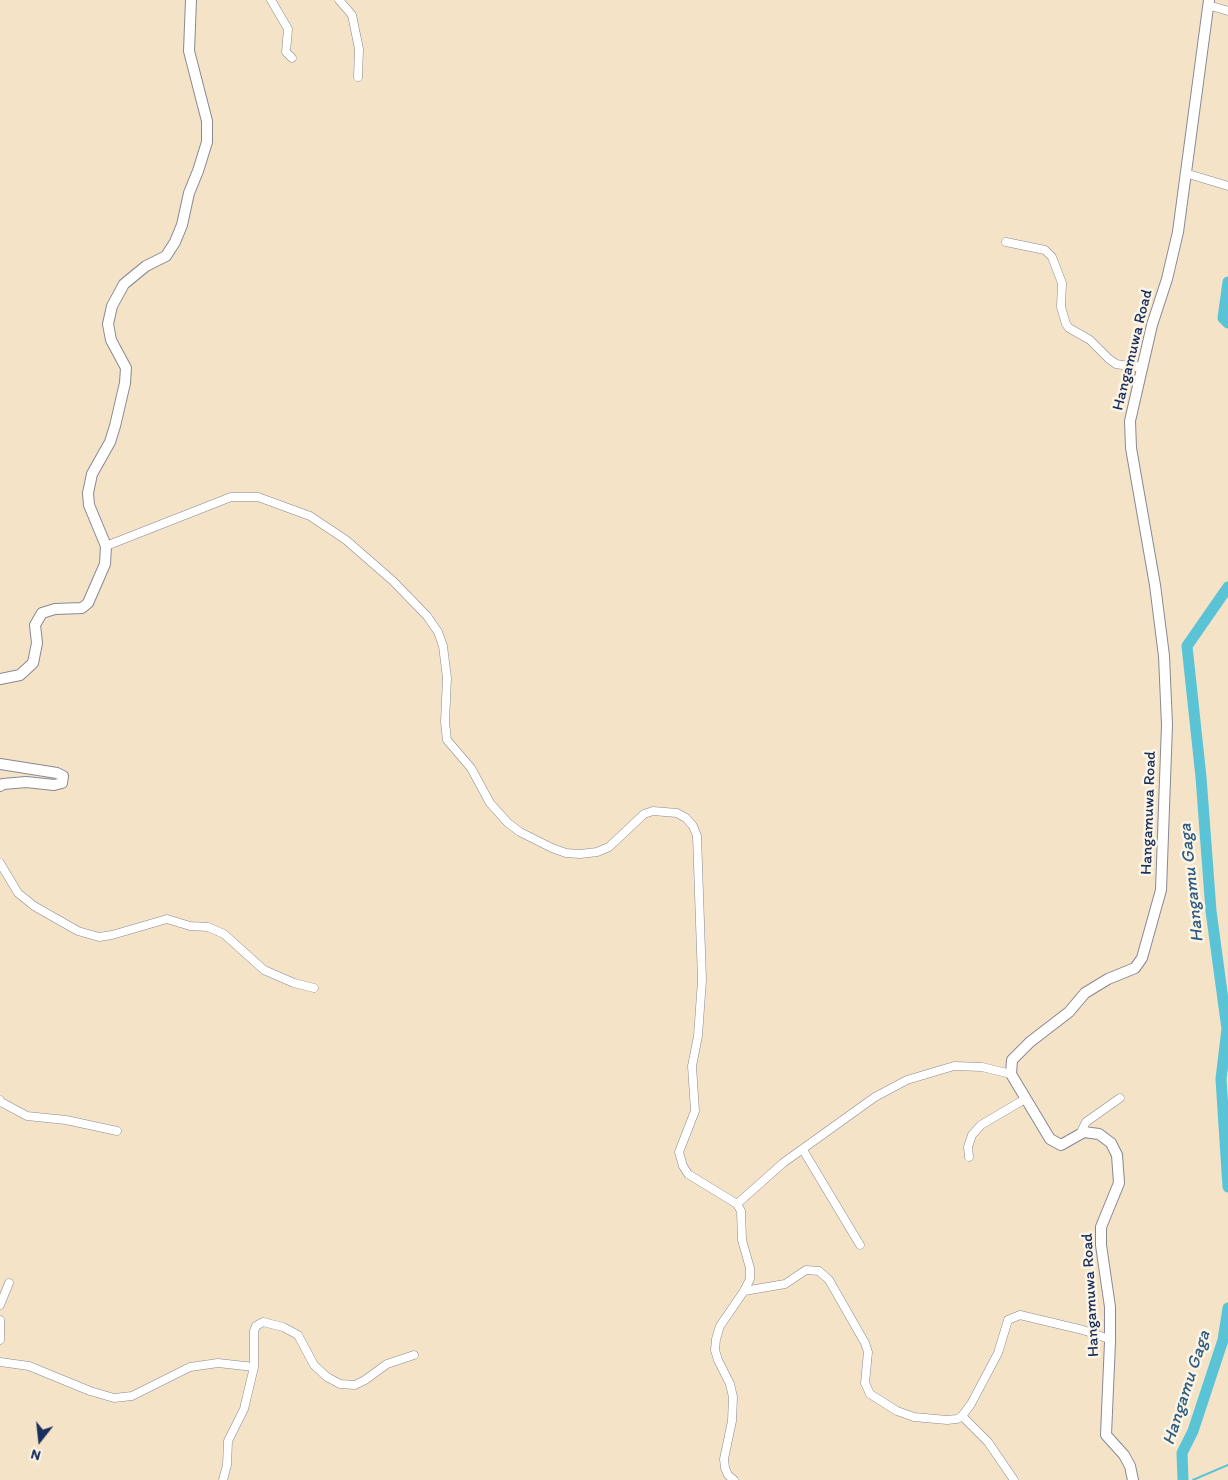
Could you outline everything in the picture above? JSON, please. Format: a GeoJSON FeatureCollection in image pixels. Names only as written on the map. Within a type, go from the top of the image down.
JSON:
{"type":"FeatureCollection","features":[{"type":"Feature","properties":{"kind":"street"},"geometry":{"type":"LineString","coordinates":[[0,679],[20,674],[34,663],[37,643],[35,625],[42,613],[55,609],[82,608],[88,603],[105,564],[106,546],[89,505],[88,493],[92,474],[110,442],[125,383],[126,368],[111,340],[108,324],[112,306],[124,284],[146,266],[166,256],[175,242],[182,225],[189,193],[207,142],[207,121],[189,51],[191,0]]}},
{"type":"Feature","properties":{"kind":"street"},"geometry":{"type":"LineString","coordinates":[[271,0],[288,29],[286,52],[292,58]]}},
{"type":"Feature","properties":{"kind":"street"},"geometry":{"type":"LineString","coordinates":[[340,0],[352,15],[359,49],[358,77]]}},
{"type":"Feature","properties":{"kind":"street"},"geometry":{"type":"LineString","coordinates":[[1209,2],[1228,11]]}},
{"type":"Feature","properties":{"kind":"street","name":"Hangamuwa Road"},"geometry":{"type":"LineString","coordinates":[[1011,1074],[1012,1060],[1030,1042],[1069,1012],[1085,993],[1108,979],[1135,968],[1142,958],[1161,890],[1167,726],[1164,656],[1155,585],[1131,448],[1130,421],[1152,325],[1167,279],[1178,232],[1209,2]]}},
{"type":"Feature","properties":{"kind":"street"},"geometry":{"type":"LineString","coordinates":[[1185,173],[1228,186]]}},
{"type":"Feature","properties":{"kind":"street"},"geometry":{"type":"LineString","coordinates":[[1006,242],[1045,250],[1052,258],[1062,283],[1060,307],[1069,328],[1090,340],[1116,364],[1135,367],[1143,365]]}},
{"type":"Feature","properties":{"kind":"street"},"geometry":{"type":"LineString","coordinates":[[106,546],[231,497],[258,497],[310,516],[346,540],[393,580],[438,632],[443,646],[447,678],[445,722],[447,740],[471,768],[490,803],[508,824],[552,848],[566,853],[580,854],[596,852],[609,847],[644,814],[653,811],[677,813],[686,818],[693,826],[697,836],[702,980],[698,1036],[692,1066],[695,1111],[679,1152],[683,1166],[688,1174],[737,1204],[742,1211],[742,1240],[750,1268],[750,1279],[720,1326],[715,1350],[730,1384],[733,1397],[732,1421],[724,1459],[728,1475],[734,1480]]}},
{"type":"Feature","properties":{"kind":"street"},"geometry":{"type":"LineString","coordinates":[[0,764],[57,773],[62,776],[62,784],[26,782],[0,786]]}},
{"type":"Feature","properties":{"kind":"street"},"geometry":{"type":"LineString","coordinates":[[0,863],[18,893],[34,906],[78,931],[99,937],[167,920],[190,926],[208,927],[224,934],[264,970],[294,983],[314,988]]}},
{"type":"Feature","properties":{"kind":"street"},"geometry":{"type":"LineString","coordinates":[[737,1204],[784,1163],[875,1098],[907,1080],[954,1066],[982,1067],[1011,1074],[1050,1139],[1061,1145],[1080,1134],[1086,1122],[1120,1098]]}},
{"type":"Feature","properties":{"kind":"street"},"geometry":{"type":"LineString","coordinates":[[969,1157],[968,1147],[972,1135],[981,1125],[1025,1099]]}},
{"type":"Feature","properties":{"kind":"street"},"geometry":{"type":"LineString","coordinates":[[0,1100],[27,1116],[66,1120],[117,1131]]}},
{"type":"Feature","properties":{"kind":"street","name":"Hangamuwa Road"},"geometry":{"type":"LineString","coordinates":[[1080,1134],[1084,1132],[1099,1134],[1111,1143],[1117,1155],[1119,1183],[1101,1227],[1101,1245],[1110,1307],[1106,1435],[1124,1455],[1130,1466],[1133,1480]]}},
{"type":"Feature","properties":{"kind":"street"},"geometry":{"type":"LineString","coordinates":[[803,1150],[860,1245]]}},
{"type":"Feature","properties":{"kind":"street"},"geometry":{"type":"LineString","coordinates":[[744,1291],[784,1284],[806,1270],[819,1271],[829,1280],[865,1344],[868,1352],[865,1383],[870,1394],[897,1411],[914,1417],[948,1420],[957,1419],[962,1416],[971,1404],[998,1353],[1008,1320],[1020,1315],[1083,1330],[1109,1339],[1110,1342]]}},
{"type":"Feature","properties":{"kind":"street"},"geometry":{"type":"LineString","coordinates":[[0,1305],[9,1283]]}},
{"type":"Feature","properties":{"kind":"street"},"geometry":{"type":"LineString","coordinates":[[0,1320],[0,1340]]}},
{"type":"Feature","properties":{"kind":"street"},"geometry":{"type":"LineString","coordinates":[[223,1480],[227,1465],[228,1441],[244,1409],[254,1367],[254,1331],[256,1326],[263,1322],[298,1335],[314,1365],[340,1384],[355,1385],[387,1364],[414,1354]]}},
{"type":"Feature","properties":{"kind":"street"},"geometry":{"type":"LineString","coordinates":[[0,1362],[29,1366],[90,1392],[114,1398],[132,1396],[190,1367],[218,1363],[254,1367]]}},
{"type":"Feature","properties":{"kind":"street"},"geometry":{"type":"LineString","coordinates":[[962,1416],[988,1442],[1014,1480]]}},
{"type":"Feature","properties":{"kind":"waterway","name":"Hangamu Gaga"},"geometry":{"type":"LineString","coordinates":[[1228,282],[1223,318],[1228,323]]}},
{"type":"Feature","properties":{"kind":"waterway","name":"Hangamu Gaga"},"geometry":{"type":"LineString","coordinates":[[1228,587],[1187,646],[1201,777],[1211,911],[1227,1029],[1221,1079],[1228,1187]]}},
{"type":"Feature","properties":{"kind":"waterway","name":"Hangamu Gaga"},"geometry":{"type":"LineString","coordinates":[[1183,1480],[1182,1453],[1193,1431],[1223,1340],[1228,1308]]}},
{"type":"Feature","properties":{"kind":"waterway"},"geometry":{"type":"LineString","coordinates":[[1193,1480],[1228,1465]]}}]}
